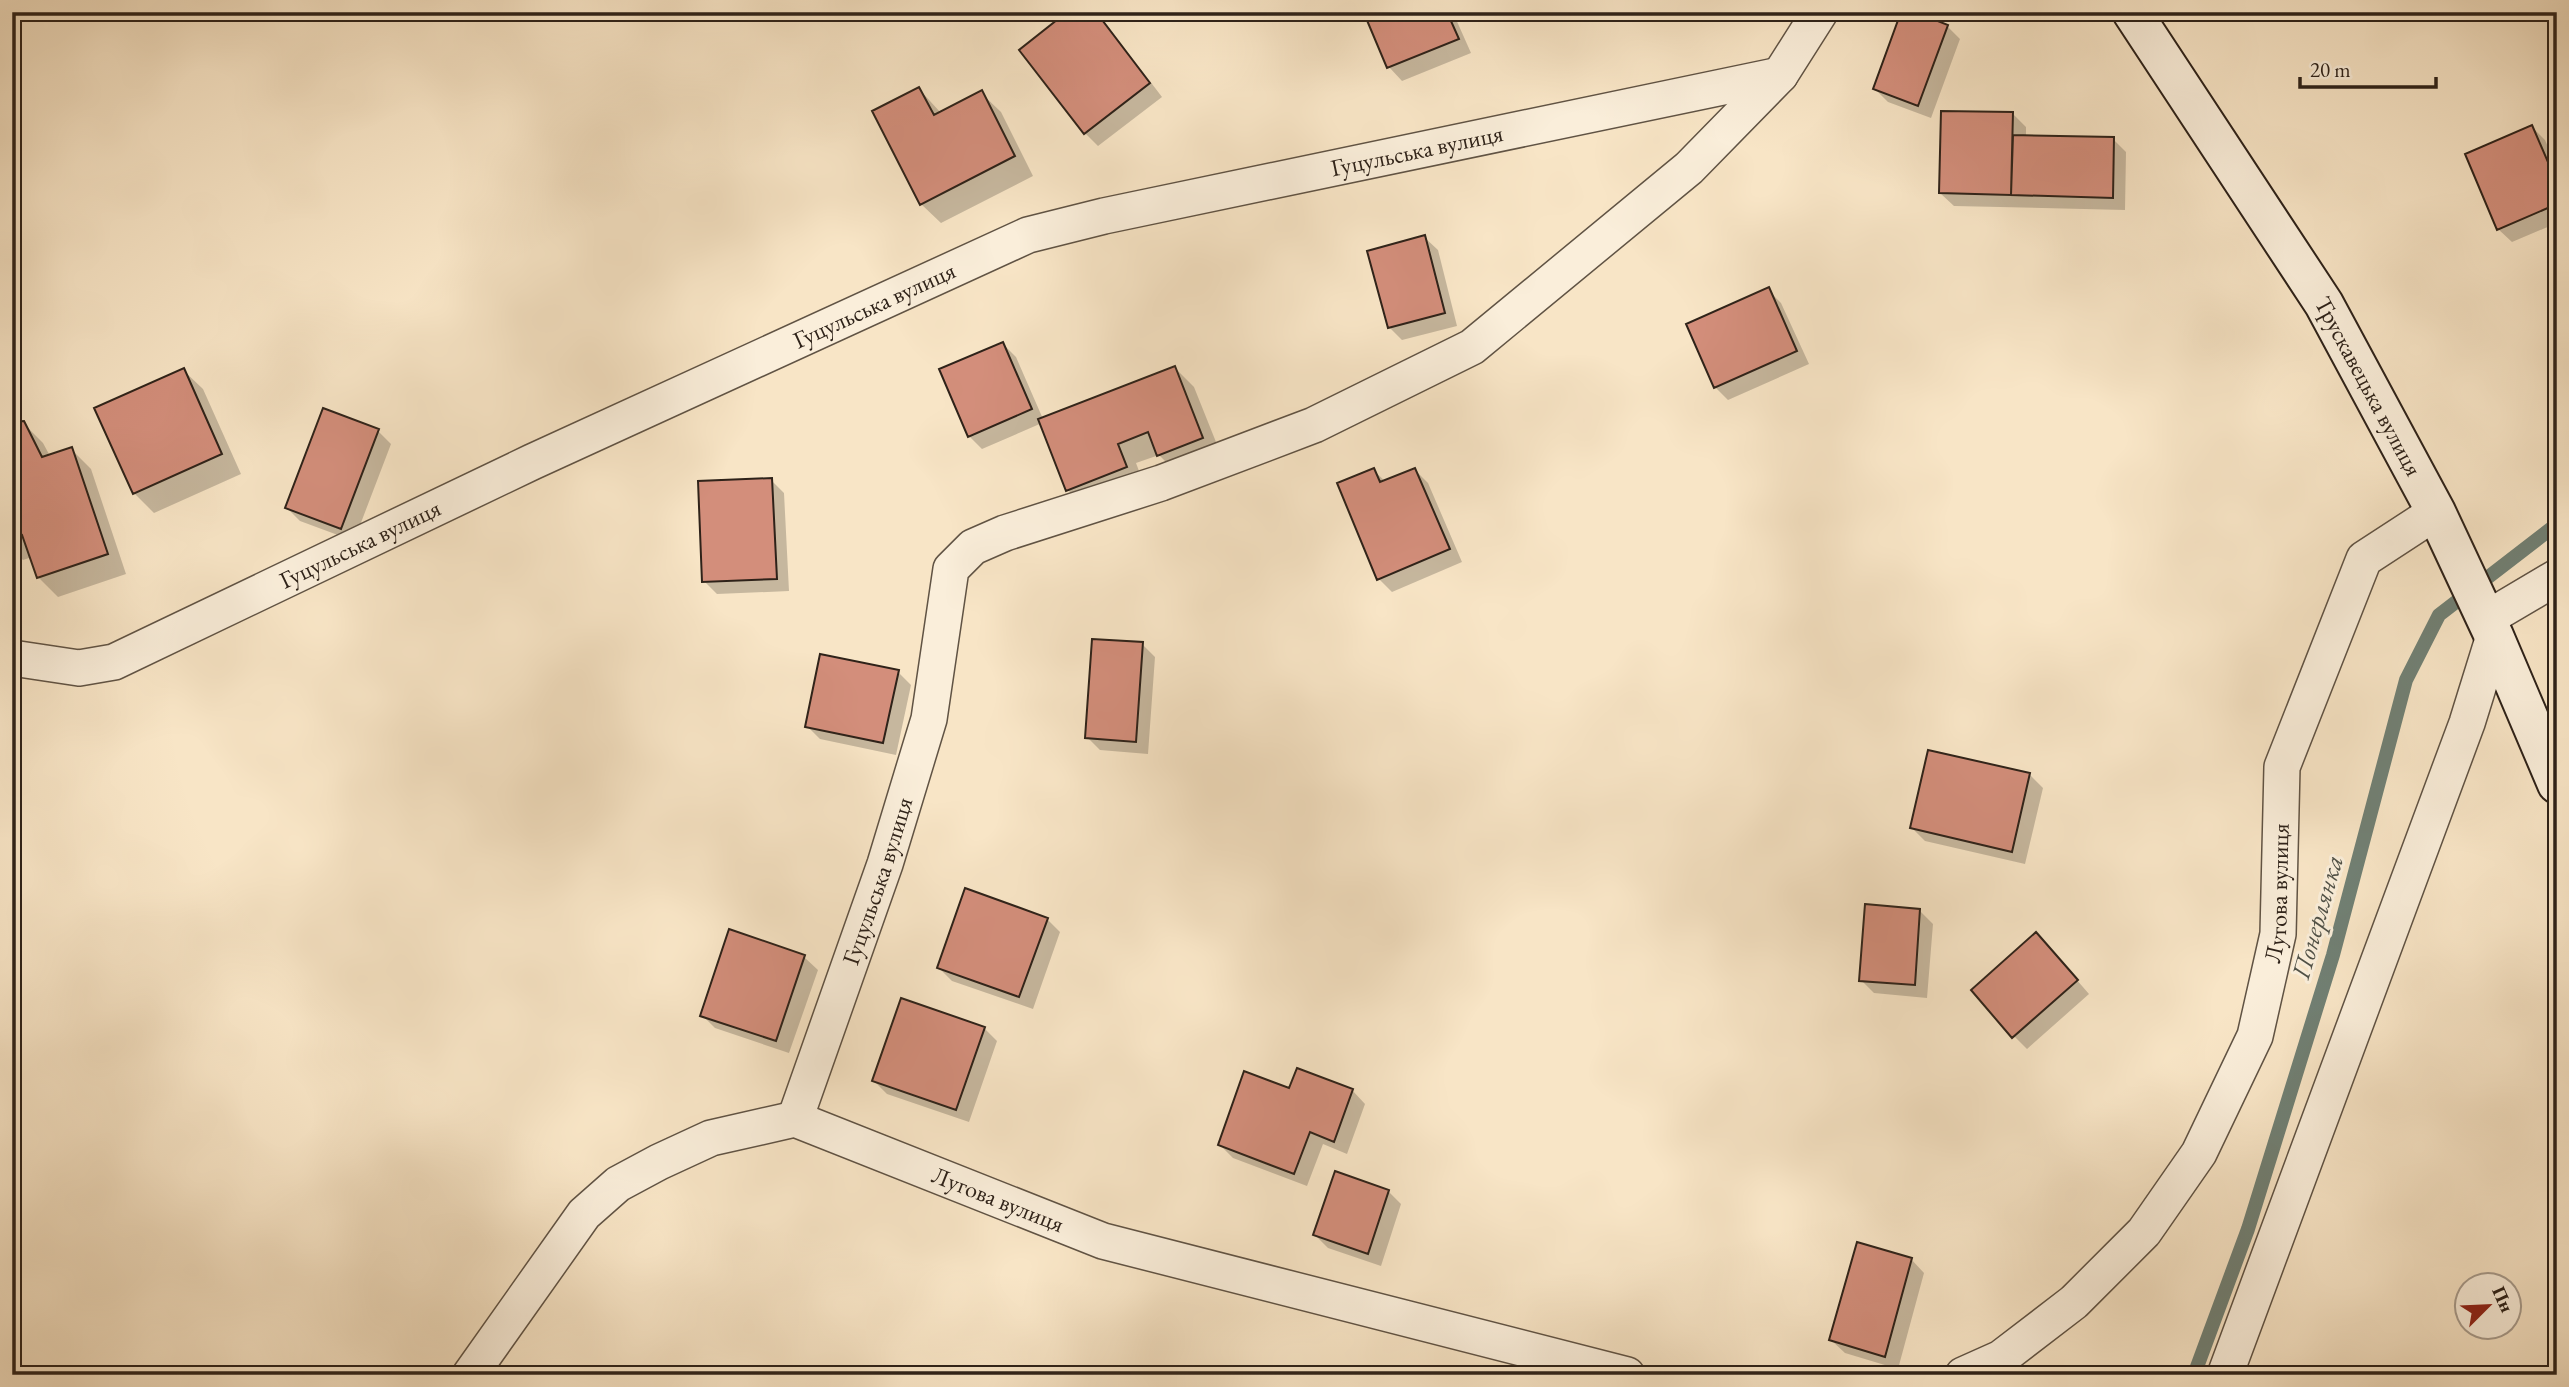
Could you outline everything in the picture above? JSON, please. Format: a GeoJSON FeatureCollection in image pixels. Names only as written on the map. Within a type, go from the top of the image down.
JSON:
{"type":"FeatureCollection","features":[{"type":"Feature","properties":{"kind":"main road","name":"Трускавецька вулиця"},"geometry":{"type":"LineString","coordinates":[[2132,12],[2324,304],[2436,512],[2487,621],[2557,784]]}},
{"type":"Feature","properties":{"kind":"street","name":"Гуцульська вулиця"},"geometry":{"type":"LineString","coordinates":[[794,1118],[886,864],[929,719],[951,569],[973,547],[994,537],[1161,483],[1314,425],[1472,347],[1689,169],[1780,75],[1821,12]]}},
{"type":"Feature","properties":{"kind":"street","name":"Гуцульська вулиця"},"geometry":{"type":"LineString","coordinates":[[19,659],[79,668],[114,662],[532,462],[1028,235],[1104,216],[1780,75]]}},
{"type":"Feature","properties":{"kind":"street","name":"Лугова вулиця"},"geometry":{"type":"LineString","coordinates":[[1963,1375],[2001,1358],[2074,1302],[2144,1233],[2199,1153],[2255,1036],[2278,934],[2282,767],[2364,559],[2436,512]]}},
{"type":"Feature","properties":{"kind":"street"},"geometry":{"type":"LineString","coordinates":[[2225,1375],[2467,723],[2487,621],[2557,576]]}},
{"type":"Feature","properties":{"kind":"street","name":"Лугова вулиця"},"geometry":{"type":"LineString","coordinates":[[794,1118],[1103,1241],[1627,1375]]}},
{"type":"Feature","properties":{"kind":"street"},"geometry":{"type":"LineString","coordinates":[[470,1375],[584,1213],[618,1184],[659,1161],[711,1138],[794,1118]]}},
{"type":"Feature","properties":{"kind":"building"},"geometry":{"type":"Polygon","coordinates":[[[1067,12],[1096,12],[1150,83],[1084,134],[1019,50],[1067,12]]]}},
{"type":"Feature","properties":{"kind":"building"},"geometry":{"type":"Polygon","coordinates":[[[1380,12],[1447,12],[1459,39],[1387,68],[1366,18],[1380,12]]]}},
{"type":"Feature","properties":{"kind":"building"},"geometry":{"type":"Polygon","coordinates":[[[1901,12],[1915,12],[1948,25],[1918,106],[1873,89],[1901,12]]]}},
{"type":"Feature","properties":{"kind":"building"},"geometry":{"type":"Polygon","coordinates":[[[919,87],[934,115],[982,90],[1015,156],[920,205],[872,111],[919,87]]]}},
{"type":"Feature","properties":{"kind":"building"},"geometry":{"type":"Polygon","coordinates":[[[1941,111],[2013,112],[2011,195],[1939,193],[1941,111]]]}},
{"type":"Feature","properties":{"kind":"building"},"geometry":{"type":"Polygon","coordinates":[[[2532,125],[2557,183],[2557,204],[2497,230],[2465,154],[2532,125]]]}},
{"type":"Feature","properties":{"kind":"building"},"geometry":{"type":"Polygon","coordinates":[[[2013,135],[2114,137],[2113,198],[2011,195],[2013,135]]]}},
{"type":"Feature","properties":{"kind":"building"},"geometry":{"type":"Polygon","coordinates":[[[1425,235],[1445,313],[1388,328],[1367,251],[1425,235]]]}},
{"type":"Feature","properties":{"kind":"building"},"geometry":{"type":"Polygon","coordinates":[[[1769,287],[1797,351],[1714,388],[1686,324],[1769,287]]]}},
{"type":"Feature","properties":{"kind":"building"},"geometry":{"type":"Polygon","coordinates":[[[1003,342],[1032,409],[968,437],[939,369],[1003,342]]]}},
{"type":"Feature","properties":{"kind":"building"},"geometry":{"type":"Polygon","coordinates":[[[1175,366],[1203,438],[1157,456],[1148,432],[1118,444],[1127,467],[1066,491],[1038,419],[1175,366]]]}},
{"type":"Feature","properties":{"kind":"building"},"geometry":{"type":"Polygon","coordinates":[[[184,368],[222,454],[133,494],[94,408],[184,368]]]}},
{"type":"Feature","properties":{"kind":"building"},"geometry":{"type":"Polygon","coordinates":[[[323,408],[379,429],[341,529],[285,508],[323,408]]]}},
{"type":"Feature","properties":{"kind":"building"},"geometry":{"type":"Polygon","coordinates":[[[24,421],[42,457],[72,447],[108,554],[37,578],[22,535],[12,538],[12,422],[24,421]]]}},
{"type":"Feature","properties":{"kind":"building"},"geometry":{"type":"Polygon","coordinates":[[[1374,468],[1380,482],[1415,468],[1450,549],[1377,580],[1337,483],[1374,468]]]}},
{"type":"Feature","properties":{"kind":"building"},"geometry":{"type":"Polygon","coordinates":[[[772,478],[777,579],[702,582],[698,481],[772,478]]]}},
{"type":"Feature","properties":{"kind":"building"},"geometry":{"type":"Polygon","coordinates":[[[1092,639],[1143,642],[1136,742],[1085,738],[1092,639]]]}},
{"type":"Feature","properties":{"kind":"building"},"geometry":{"type":"Polygon","coordinates":[[[820,654],[899,670],[883,743],[805,727],[820,654]]]}},
{"type":"Feature","properties":{"kind":"building"},"geometry":{"type":"Polygon","coordinates":[[[1928,750],[2030,773],[2012,852],[1910,828],[1928,750]]]}},
{"type":"Feature","properties":{"kind":"building"},"geometry":{"type":"Polygon","coordinates":[[[965,888],[1048,918],[1019,997],[937,968],[965,888]]]}},
{"type":"Feature","properties":{"kind":"building"},"geometry":{"type":"Polygon","coordinates":[[[1865,904],[1920,909],[1915,985],[1859,981],[1865,904]]]}},
{"type":"Feature","properties":{"kind":"building"},"geometry":{"type":"Polygon","coordinates":[[[729,929],[805,955],[776,1041],[700,1016],[729,929]]]}},
{"type":"Feature","properties":{"kind":"building"},"geometry":{"type":"Polygon","coordinates":[[[2036,932],[2078,980],[2012,1038],[1971,990],[2036,932]]]}},
{"type":"Feature","properties":{"kind":"building"},"geometry":{"type":"Polygon","coordinates":[[[901,998],[985,1027],[956,1110],[872,1081],[901,998]]]}},
{"type":"Feature","properties":{"kind":"building"},"geometry":{"type":"Polygon","coordinates":[[[1297,1068],[1353,1089],[1334,1142],[1310,1132],[1294,1174],[1218,1145],[1244,1071],[1289,1088],[1297,1068]]]}},
{"type":"Feature","properties":{"kind":"building"},"geometry":{"type":"Polygon","coordinates":[[[1335,1171],[1389,1190],[1368,1254],[1313,1235],[1335,1171]]]}},
{"type":"Feature","properties":{"kind":"building"},"geometry":{"type":"Polygon","coordinates":[[[1857,1242],[1912,1258],[1885,1357],[1829,1340],[1857,1242]]]}},
{"type":"Feature","properties":{"kind":"waterway","name":"Понерлянка"},"geometry":{"type":"LineString","coordinates":[[2194,1375],[2248,1229],[2333,955],[2406,680],[2439,615],[2557,524]]}}]}
